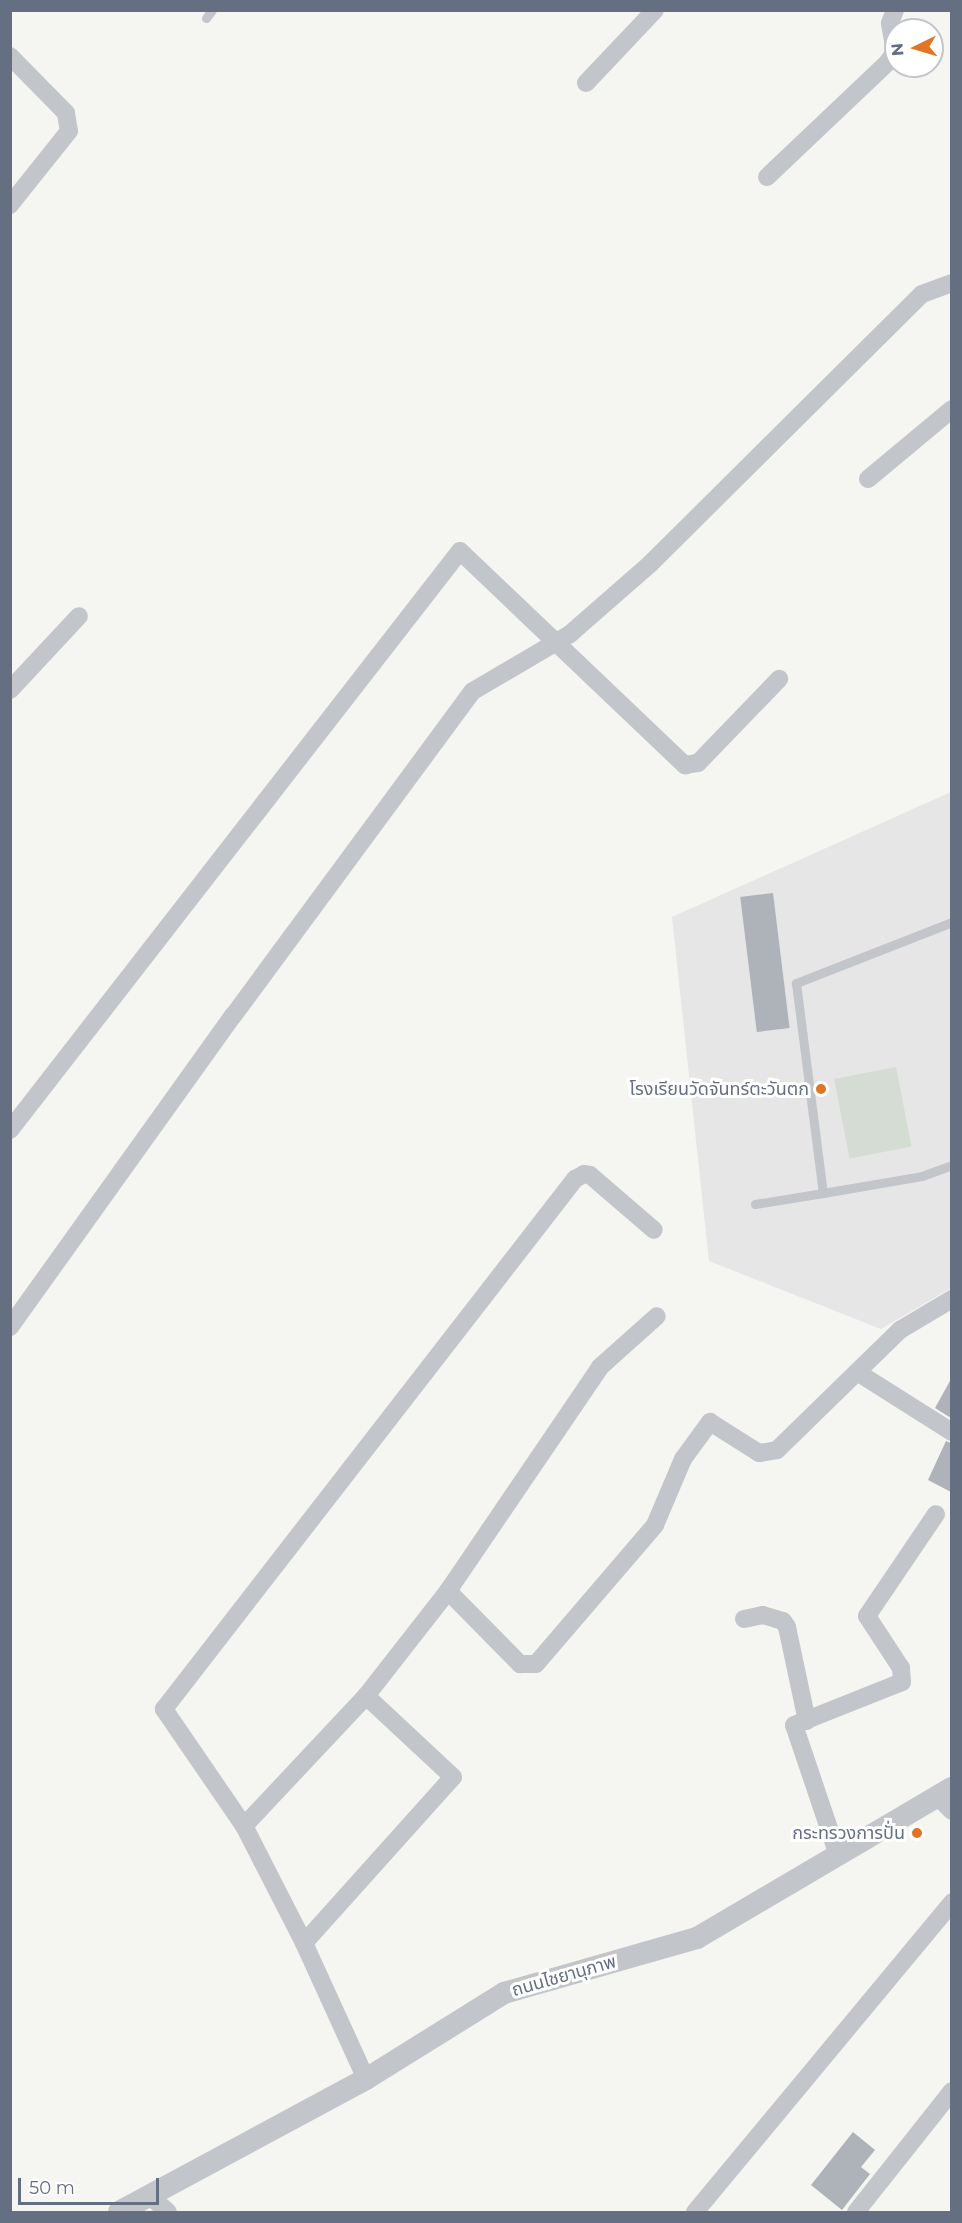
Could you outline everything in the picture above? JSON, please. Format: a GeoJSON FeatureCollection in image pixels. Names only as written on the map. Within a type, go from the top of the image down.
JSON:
{"type":"FeatureCollection","features":[{"type":"Feature","properties":{"kind":"street"},"geometry":{"type":"LineString","coordinates":[[586,83],[655,10]]}},
{"type":"Feature","properties":{"kind":"street"},"geometry":{"type":"LineString","coordinates":[[767,177],[888,62],[895,52],[890,23],[895,10]]}},
{"type":"Feature","properties":{"kind":"street"},"geometry":{"type":"LineString","coordinates":[[10,56],[66,113],[69,131],[10,205]]}},
{"type":"Feature","properties":{"kind":"street"},"geometry":{"type":"LineString","coordinates":[[10,1326],[226,1025],[473,691],[556,642],[650,564],[922,294],[951,283]]}},
{"type":"Feature","properties":{"kind":"street"},"geometry":{"type":"LineString","coordinates":[[868,479],[951,409]]}},
{"type":"Feature","properties":{"kind":"street"},"geometry":{"type":"LineString","coordinates":[[10,1130],[460,551],[685,765],[698,763],[779,679]]}},
{"type":"Feature","properties":{"kind":"street"},"geometry":{"type":"LineString","coordinates":[[10,690],[80,616]]}},
{"type":"Feature","properties":{"kind":"street"},"geometry":{"type":"LineString","coordinates":[[366,2079],[304,1943],[244,1826],[164,1709],[575,1179],[584,1174],[590,1175],[654,1230]]}},
{"type":"Feature","properties":{"kind":"street"},"geometry":{"type":"LineString","coordinates":[[448,1591],[520,1664],[536,1664],[655,1525],[683,1459],[710,1422],[759,1453],[777,1450],[900,1330],[951,1299]]}},
{"type":"Feature","properties":{"kind":"street"},"geometry":{"type":"LineString","coordinates":[[244,1826],[366,1696],[448,1591],[600,1367],[657,1316]]}},
{"type":"Feature","properties":{"kind":"street"},"geometry":{"type":"LineString","coordinates":[[857,1372],[951,1432]]}},
{"type":"Feature","properties":{"kind":"street"},"geometry":{"type":"LineString","coordinates":[[838,1855],[794,1725],[902,1682],[901,1668],[867,1616],[936,1514]]}},
{"type":"Feature","properties":{"kind":"street"},"geometry":{"type":"LineString","coordinates":[[744,1618],[763,1615],[783,1621],[787,1627],[807,1721]]}},
{"type":"Feature","properties":{"kind":"street"},"geometry":{"type":"LineString","coordinates":[[304,1943],[453,1777],[366,1696]]}},
{"type":"Feature","properties":{"kind":"street","name":"ถนนไชยานุภาพ"},"geometry":{"type":"LineString","coordinates":[[119,2212],[366,2079],[504,1993],[697,1938],[838,1855],[947,1798]]}},
{"type":"Feature","properties":{"kind":"street"},"geometry":{"type":"LineString","coordinates":[[695,2212],[951,1902]]}},
{"type":"Feature","properties":{"kind":"street"},"geometry":{"type":"LineString","coordinates":[[856,2212],[951,2091]]}},
{"type":"Feature","properties":{"kind":"street"},"geometry":{"type":"LineString","coordinates":[[150,2196],[168,2212]]}},
{"type":"Feature","properties":{"kind":"lane"},"geometry":{"type":"LineString","coordinates":[[823,1193],[796,983],[951,922]]}},
{"type":"Feature","properties":{"kind":"lane"},"geometry":{"type":"LineString","coordinates":[[755,1204],[922,1176],[951,1166]]}},
{"type":"Feature","properties":{"kind":"shaded area","name":"โรงเรียนวัดจันทร์ตะวันตก"},"geometry":{"type":"Polygon","coordinates":[[[951,792],[951,1288],[881,1329],[709,1261],[672,917],[951,792]]]}},
{"type":"Feature","properties":{"kind":"shaded area"},"geometry":{"type":"Polygon","coordinates":[[[896,1067],[911,1147],[850,1159],[834,1079],[896,1067]]]}},
{"type":"Feature","properties":{"kind":"building"},"geometry":{"type":"Polygon","coordinates":[[[773,893],[790,1028],[757,1032],[740,897],[773,893]]]}},
{"type":"Feature","properties":{"kind":"building"},"geometry":{"type":"Polygon","coordinates":[[[951,1379],[951,1418],[935,1408],[951,1379]]]}},
{"type":"Feature","properties":{"kind":"building"},"geometry":{"type":"Polygon","coordinates":[[[946,1441],[951,1443],[951,1492],[928,1480],[946,1441]]]}},
{"type":"Feature","properties":{"kind":"building"},"geometry":{"type":"Polygon","coordinates":[[[853,2132],[875,2150],[861,2167],[870,2174],[842,2210],[811,2185],[853,2132]]]}},
{"type":"Feature","properties":{"kind":"place","name":"โรงเรียนวัดจันทร์ตะวันตก"},"geometry":{"type":"Point","coordinates":[821,1089]}},
{"type":"Feature","properties":{"kind":"place","name":"กระทรวงการปั่น"},"geometry":{"type":"Point","coordinates":[917,1833]}}]}
